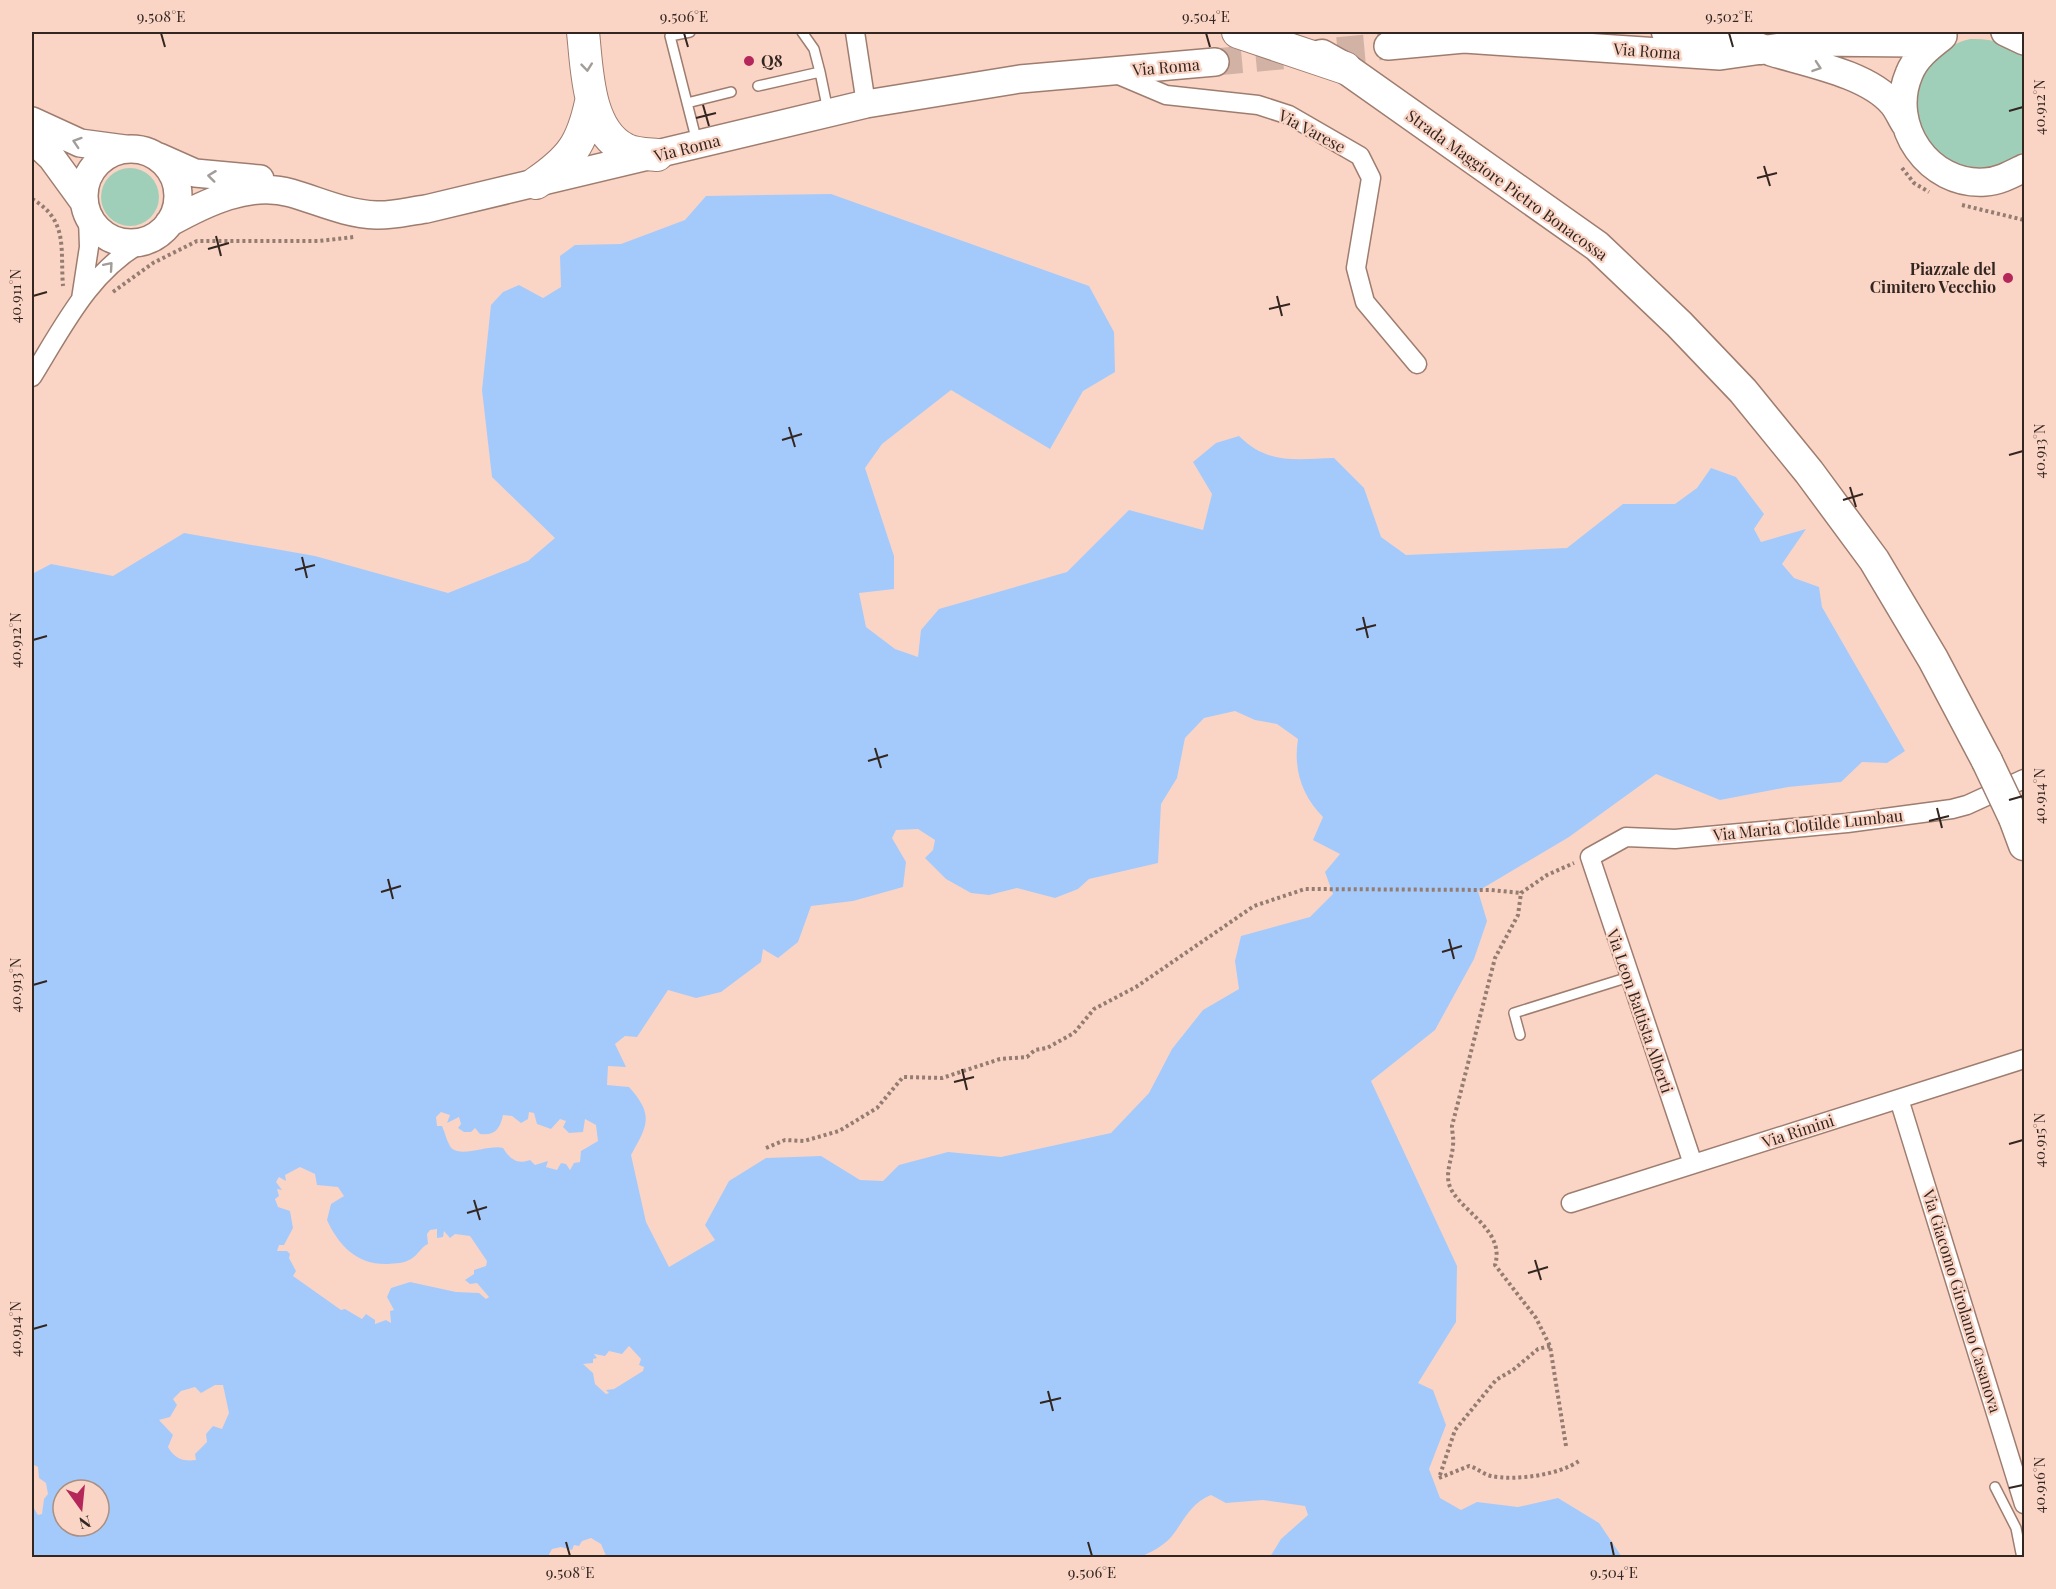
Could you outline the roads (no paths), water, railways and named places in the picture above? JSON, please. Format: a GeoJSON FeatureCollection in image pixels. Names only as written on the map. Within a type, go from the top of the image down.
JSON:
{"type":"FeatureCollection","features":[{"type":"Feature","properties":{"kind":"highway"},"geometry":{"type":"LineString","coordinates":[[536,183],[561,166],[572,155],[586,125],[591,102],[583,32]]}},
{"type":"Feature","properties":{"kind":"highway"},"geometry":{"type":"LineString","coordinates":[[1238,32],[1345,68]]}},
{"type":"Feature","properties":{"kind":"highway"},"geometry":{"type":"LineString","coordinates":[[591,102],[601,123],[618,144],[639,154],[657,155]]}},
{"type":"Feature","properties":{"kind":"main road","name":"Strada Maggiore Pietro Bonacossa"},"geometry":{"type":"LineString","coordinates":[[1280,32],[1345,68],[1597,246],[1679,324],[1743,392],[1809,472],[1874,560],[1933,659],[1987,761],[2019,831]]}},
{"type":"Feature","properties":{"kind":"main road"},"geometry":{"type":"LineString","coordinates":[[1667,32],[1722,35],[1761,49]]}},
{"type":"Feature","properties":{"kind":"main road"},"geometry":{"type":"LineString","coordinates":[[2005,32],[2025,42]]}},
{"type":"Feature","properties":{"kind":"main road","name":"Via Roma"},"geometry":{"type":"LineString","coordinates":[[1388,46],[1464,39],[1720,56],[1816,42],[1912,43],[1949,34]]}},
{"type":"Feature","properties":{"kind":"main road"},"geometry":{"type":"LineString","coordinates":[[1949,34],[1923,52],[1909,74],[1902,99],[1905,124],[1913,144],[1926,161],[1944,173],[1964,180],[2025,191]]}},
{"type":"Feature","properties":{"kind":"main road","name":"Via Roma"},"geometry":{"type":"LineString","coordinates":[[1761,49],[1845,74],[1874,88],[1892,104],[1905,124]]}},
{"type":"Feature","properties":{"kind":"main road","name":"Via Roma"},"geometry":{"type":"LineString","coordinates":[[169,223],[199,207],[233,194],[258,191],[289,192],[332,208],[376,215],[426,209],[866,104],[1020,79],[1215,62]]}},
{"type":"Feature","properties":{"kind":"main road"},"geometry":{"type":"LineString","coordinates":[[32,121],[80,143],[141,150],[195,173],[260,179],[289,192]]}},
{"type":"Feature","properties":{"kind":"main road"},"geometry":{"type":"LineString","coordinates":[[32,138],[51,158],[98,231],[111,239],[127,243],[143,242],[158,235],[169,223],[176,209],[178,193],[175,178],[166,165],[154,155]]}},
{"type":"Feature","properties":{"kind":"main road"},"geometry":{"type":"LineString","coordinates":[[86,210],[84,187],[89,173],[98,161],[111,153],[126,149]]}},
{"type":"Feature","properties":{"kind":"main road"},"geometry":{"type":"LineString","coordinates":[[1985,182],[2006,177],[2025,168]]}},
{"type":"Feature","properties":{"kind":"street"},"geometry":{"type":"LineString","coordinates":[[855,32],[866,104]]}},
{"type":"Feature","properties":{"kind":"street","name":"Via Varese"},"geometry":{"type":"LineString","coordinates":[[1109,72],[1166,95],[1258,105],[1289,115],[1360,156],[1371,178],[1356,268],[1365,302],[1417,364]]}},
{"type":"Feature","properties":{"kind":"street"},"geometry":{"type":"LineString","coordinates":[[32,377],[74,296],[88,247],[86,210]]}},
{"type":"Feature","properties":{"kind":"street"},"geometry":{"type":"LineString","coordinates":[[74,296],[116,258],[143,242]]}},
{"type":"Feature","properties":{"kind":"street","name":"Via Maria Clotilde Lumbau"},"geometry":{"type":"LineString","coordinates":[[1590,857],[1626,837],[1675,839],[1847,823],[1952,809],[2025,779]]}},
{"type":"Feature","properties":{"kind":"street","name":"Via Leon Battista Alberti"},"geometry":{"type":"LineString","coordinates":[[1590,857],[1693,1164]]}},
{"type":"Feature","properties":{"kind":"street","name":"Via Rimini"},"geometry":{"type":"LineString","coordinates":[[1570,1203],[2025,1059]]}},
{"type":"Feature","properties":{"kind":"street","name":"Via Giacomo Girolamo Casanova"},"geometry":{"type":"LineString","coordinates":[[1899,1099],[2025,1504]]}},
{"type":"Feature","properties":{"kind":"lane"},"geometry":{"type":"LineString","coordinates":[[690,32],[670,36],[698,145]]}},
{"type":"Feature","properties":{"kind":"lane"},"geometry":{"type":"LineString","coordinates":[[802,32],[814,49],[829,113]]}},
{"type":"Feature","properties":{"kind":"lane"},"geometry":{"type":"LineString","coordinates":[[758,86],[820,72]]}},
{"type":"Feature","properties":{"kind":"lane"},"geometry":{"type":"LineString","coordinates":[[687,103],[731,92]]}},
{"type":"Feature","properties":{"kind":"lane"},"geometry":{"type":"LineString","coordinates":[[1520,1035],[1514,1013],[1629,977]]}},
{"type":"Feature","properties":{"kind":"lane"},"geometry":{"type":"LineString","coordinates":[[1995,1487],[2016,1528],[2022,1557]]}},
{"type":"Feature","properties":{"kind":"water"},"geometry":{"type":"Polygon","coordinates":[[[831,194],[1089,286],[1114,332],[1115,372],[1083,391],[1050,449],[951,390],[882,444],[865,468],[894,556],[894,589],[859,593],[866,627],[895,649],[918,657],[921,630],[939,609],[1067,572],[1129,510],[1203,530],[1212,494],[1193,462],[1216,443],[1239,436],[1261,452],[1272,456],[1295,459],[1334,458],[1364,488],[1381,537],[1406,555],[1567,548],[1623,504],[1675,504],[1697,488],[1711,468],[1736,477],[1764,514],[1754,529],[1761,542],[1806,529],[1782,564],[1794,578],[1819,587],[1822,607],[1905,751],[1887,763],[1862,762],[1841,782],[1788,787],[1720,800],[1656,774],[1569,837],[1478,891],[1487,921],[1474,959],[1435,1030],[1371,1081],[1457,1266],[1456,1322],[1418,1383],[1433,1390],[1446,1425],[1429,1469],[1440,1498],[1461,1510],[1477,1502],[1518,1507],[1558,1498],[1599,1523],[1622,1557],[1270,1557],[1281,1539],[1308,1515],[1305,1506],[1263,1500],[1226,1503],[1211,1495],[1193,1507],[1165,1543],[1140,1557],[607,1558],[601,1544],[591,1538],[582,1541],[579,1546],[574,1545],[572,1550],[561,1547],[552,1549],[547,1558],[32,1557],[32,1505],[38,1515],[42,1514],[44,1499],[48,1494],[46,1483],[39,1478],[38,1467],[32,1464],[32,574],[51,564],[113,576],[184,533],[315,556],[448,593],[528,561],[555,538],[492,477],[482,390],[491,305],[503,292],[519,285],[543,298],[561,287],[560,256],[575,245],[621,244],[685,220],[706,196],[831,194]],[[1235,711],[1204,718],[1185,738],[1177,778],[1161,804],[1158,863],[1089,879],[1078,889],[1055,898],[1017,888],[989,895],[971,893],[946,879],[925,858],[933,850],[935,840],[918,829],[896,830],[892,838],[906,862],[903,887],[853,901],[811,906],[798,942],[778,958],[763,949],[761,962],[721,992],[696,998],[668,990],[637,1037],[625,1036],[615,1044],[626,1067],[608,1066],[607,1085],[629,1087],[645,1113],[644,1128],[631,1155],[646,1222],[669,1267],[715,1240],[705,1225],[729,1181],[766,1158],[821,1156],[860,1180],[883,1181],[899,1165],[948,1152],[1001,1157],[1111,1133],[1149,1093],[1172,1049],[1203,1010],[1239,989],[1235,961],[1241,936],[1310,917],[1333,894],[1325,872],[1340,854],[1313,840],[1323,817],[1310,800],[1301,781],[1297,761],[1298,739],[1277,724],[1255,720],[1235,711]],[[441,1112],[436,1117],[437,1126],[442,1126],[452,1149],[465,1152],[503,1148],[514,1160],[521,1162],[530,1160],[535,1165],[548,1161],[546,1167],[557,1170],[561,1163],[566,1164],[570,1170],[574,1163],[580,1162],[581,1151],[598,1141],[596,1125],[585,1119],[583,1132],[569,1133],[563,1127],[566,1121],[560,1119],[551,1129],[537,1124],[534,1113],[529,1112],[528,1119],[521,1123],[512,1116],[503,1115],[498,1128],[493,1133],[480,1134],[475,1128],[471,1132],[464,1132],[458,1128],[461,1124],[459,1117],[447,1123],[450,1115],[441,1112]],[[300,1167],[285,1175],[286,1181],[279,1177],[276,1182],[282,1190],[277,1189],[279,1196],[275,1199],[278,1207],[290,1211],[293,1228],[284,1245],[279,1245],[277,1251],[287,1251],[290,1254],[289,1258],[296,1271],[293,1276],[341,1310],[345,1309],[362,1319],[366,1314],[375,1320],[375,1324],[386,1320],[391,1323],[390,1311],[394,1310],[387,1297],[391,1288],[410,1282],[456,1292],[479,1293],[486,1299],[489,1297],[477,1283],[470,1284],[465,1280],[474,1274],[474,1270],[486,1266],[487,1261],[470,1236],[455,1234],[450,1238],[444,1231],[443,1237],[437,1238],[437,1229],[430,1230],[427,1234],[428,1244],[408,1261],[388,1264],[367,1261],[343,1246],[327,1220],[331,1204],[344,1196],[338,1187],[317,1185],[315,1174],[300,1167]],[[629,1346],[622,1354],[609,1351],[605,1356],[594,1354],[597,1358],[593,1359],[593,1363],[583,1364],[593,1373],[595,1384],[606,1394],[609,1393],[606,1390],[614,1389],[643,1371],[644,1367],[639,1365],[641,1359],[629,1346]],[[215,1385],[201,1393],[195,1387],[181,1391],[173,1399],[177,1405],[170,1417],[159,1420],[173,1435],[168,1447],[179,1458],[196,1460],[195,1454],[207,1442],[206,1434],[213,1426],[222,1429],[229,1413],[223,1385],[215,1385]]]}},
{"type":"Feature","properties":{"kind":"tunnel"},"geometry":{"type":"LineString","coordinates":[[1215,62],[1388,46]]}},
{"type":"Feature","properties":{"kind":"place","name":"Q8"},"geometry":{"type":"Point","coordinates":[749,61]}},
{"type":"Feature","properties":{"kind":"place","name":"Piazzale del Cimitero Vecchio"},"geometry":{"type":"Point","coordinates":[2008,278]}}]}
